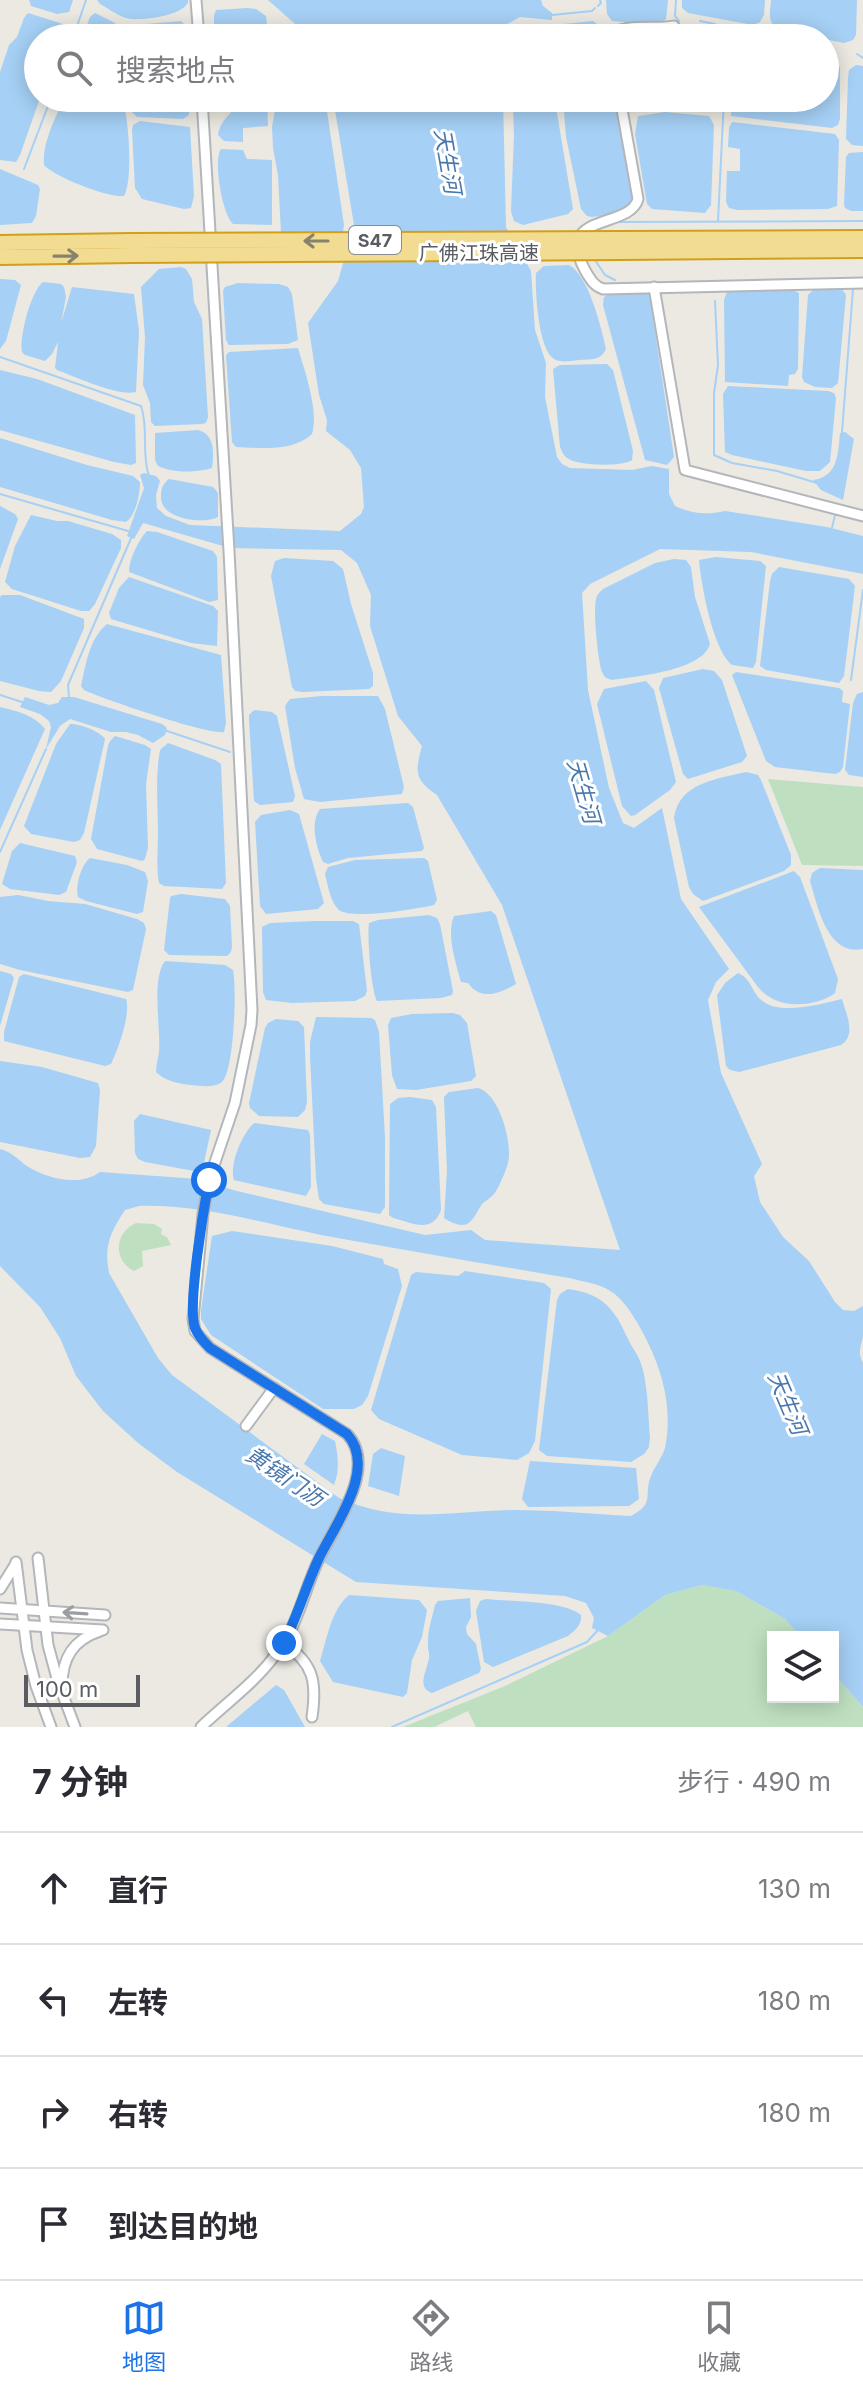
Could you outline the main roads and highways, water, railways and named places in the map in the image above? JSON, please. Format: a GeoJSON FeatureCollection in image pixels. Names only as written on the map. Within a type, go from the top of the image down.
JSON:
{"type":"FeatureCollection","features":[{"type":"Feature","properties":{"kind":"highway","name":"广佛江珠高速"},"geometry":{"type":"LineString","coordinates":[[618,246],[863,238]]}},
{"type":"Feature","properties":{"kind":"highway","name":"广佛江珠高速"},"geometry":{"type":"LineString","coordinates":[[0,243],[132,248],[618,246],[863,250]]}},
{"type":"Feature","properties":{"kind":"highway","name":"广佛江珠高速"},"geometry":{"type":"LineString","coordinates":[[0,257],[132,248]]}},
{"type":"Feature","properties":{"kind":"water"},"geometry":{"type":"Polygon","coordinates":[[[29,0],[73,0],[69,12],[57,14],[31,6],[29,0]]]}},
{"type":"Feature","properties":{"kind":"water"},"geometry":{"type":"Polygon","coordinates":[[[97,0],[188,0],[188,3],[170,14],[131,19],[115,13],[97,0]]]}},
{"type":"Feature","properties":{"kind":"water"},"geometry":{"type":"Polygon","coordinates":[[[268,0],[541,0],[552,13],[552,20],[520,17],[507,24],[295,24],[268,0]]]}},
{"type":"Feature","properties":{"kind":"water"},"geometry":{"type":"Polygon","coordinates":[[[606,0],[668,0],[666,19],[660,24],[612,21],[607,14],[606,0]]]}},
{"type":"Feature","properties":{"kind":"water"},"geometry":{"type":"Polygon","coordinates":[[[682,0],[765,0],[764,15],[755,24],[688,13],[682,8],[682,0]]]}},
{"type":"Feature","properties":{"kind":"water"},"geometry":{"type":"Polygon","coordinates":[[[771,0],[857,0],[856,35],[853,40],[839,42],[839,24],[773,24],[771,0]]]}},
{"type":"Feature","properties":{"kind":"water"},"geometry":{"type":"Polygon","coordinates":[[[256,9],[266,16],[267,24],[214,24],[216,10],[256,9]]]}},
{"type":"Feature","properties":{"kind":"water"},"geometry":{"type":"Polygon","coordinates":[[[28,13],[63,24],[24,24],[24,112],[35,112],[16,162],[0,160],[0,72],[9,45],[17,37],[28,13]]]}},
{"type":"Feature","properties":{"kind":"water"},"geometry":{"type":"Polygon","coordinates":[[[95,13],[115,24],[87,24],[95,13]]]}},
{"type":"Feature","properties":{"kind":"water"},"geometry":{"type":"Polygon","coordinates":[[[181,21],[184,24],[146,24],[181,21]]]}},
{"type":"Feature","properties":{"kind":"water"},"geometry":{"type":"Polygon","coordinates":[[[593,21],[597,24],[564,24],[593,21]]]}},
{"type":"Feature","properties":{"kind":"water"},"geometry":{"type":"Polygon","coordinates":[[[856,65],[863,66],[863,146],[852,145],[846,139],[849,70],[856,65]]]}},
{"type":"Feature","properties":{"kind":"water"},"geometry":{"type":"Polygon","coordinates":[[[840,67],[840,119],[838,125],[832,128],[731,116],[731,112],[839,112],[840,67]]]}},
{"type":"Feature","properties":{"kind":"water"},"geometry":{"type":"Polygon","coordinates":[[[58,112],[125,112],[129,150],[124,196],[82,186],[44,165],[58,112]]]}},
{"type":"Feature","properties":{"kind":"water"},"geometry":{"type":"Polygon","coordinates":[[[132,112],[189,112],[183,119],[137,117],[132,112]]]}},
{"type":"Feature","properties":{"kind":"water"},"geometry":{"type":"Polygon","coordinates":[[[268,112],[268,126],[243,128],[243,142],[224,141],[218,135],[229,114],[268,112]]]}},
{"type":"Feature","properties":{"kind":"water"},"geometry":{"type":"Polygon","coordinates":[[[275,112],[327,112],[343,232],[281,233],[272,127],[275,112]]]}},
{"type":"Feature","properties":{"kind":"water"},"geometry":{"type":"Polygon","coordinates":[[[335,112],[503,112],[506,227],[531,271],[535,330],[546,363],[545,397],[557,457],[562,464],[570,468],[632,470],[652,466],[669,469],[669,494],[675,506],[681,509],[700,513],[725,511],[827,527],[863,536],[863,574],[751,552],[660,549],[590,584],[582,593],[588,690],[609,788],[623,823],[634,828],[662,808],[681,899],[729,969],[716,982],[708,1000],[721,1073],[762,1164],[754,1176],[760,1202],[783,1237],[809,1261],[835,1302],[843,1310],[854,1311],[863,1306],[860,1353],[863,1363],[863,1707],[839,1680],[839,1631],[796,1631],[785,1619],[736,1591],[702,1585],[665,1595],[608,1636],[592,1628],[594,1618],[586,1603],[565,1596],[356,1582],[177,1472],[138,1443],[103,1411],[76,1376],[60,1338],[40,1307],[0,1266],[0,1149],[35,1171],[64,1180],[92,1177],[100,1172],[198,1179],[425,1235],[471,1230],[485,1240],[620,1250],[502,905],[437,795],[418,774],[422,746],[398,716],[370,626],[371,595],[357,563],[341,550],[230,548],[143,523],[134,539],[127,536],[144,488],[140,475],[144,473],[156,476],[160,481],[156,495],[157,508],[166,516],[190,525],[340,531],[361,514],[364,507],[361,468],[350,450],[326,431],[327,420],[319,395],[308,323],[338,281],[354,225],[335,112]],[[139,1206],[125,1210],[108,1247],[109,1273],[158,1358],[172,1375],[339,1498],[405,1514],[514,1510],[631,1516],[644,1507],[651,1476],[665,1448],[666,1399],[659,1368],[646,1338],[628,1308],[610,1291],[569,1278],[321,1235],[208,1211],[162,1206],[139,1206]]]}},
{"type":"Feature","properties":{"kind":"water"},"geometry":{"type":"Polygon","coordinates":[[[513,112],[557,112],[573,209],[568,214],[523,225],[514,221],[511,211],[513,112]]]}},
{"type":"Feature","properties":{"kind":"water"},"geometry":{"type":"Polygon","coordinates":[[[564,112],[618,112],[635,193],[625,210],[592,217],[581,209],[566,137],[564,112]]]}},
{"type":"Feature","properties":{"kind":"water"},"geometry":{"type":"Polygon","coordinates":[[[665,112],[709,116],[714,125],[711,205],[705,213],[652,209],[647,204],[635,134],[638,116],[665,112]]]}},
{"type":"Feature","properties":{"kind":"water"},"geometry":{"type":"Polygon","coordinates":[[[140,121],[190,127],[194,196],[191,208],[142,199],[135,188],[132,130],[133,125],[140,121]]]}},
{"type":"Feature","properties":{"kind":"water"},"geometry":{"type":"Polygon","coordinates":[[[732,122],[835,134],[839,140],[837,206],[828,209],[729,208],[726,202],[727,171],[740,171],[740,149],[728,147],[732,122]]]}},
{"type":"Feature","properties":{"kind":"water"},"geometry":{"type":"Polygon","coordinates":[[[221,149],[243,150],[247,159],[272,160],[272,225],[233,224],[222,199],[218,175],[221,149]]]}},
{"type":"Feature","properties":{"kind":"water"},"geometry":{"type":"Polygon","coordinates":[[[863,152],[863,211],[851,211],[844,204],[846,157],[849,153],[863,152]]]}},
{"type":"Feature","properties":{"kind":"water"},"geometry":{"type":"Polygon","coordinates":[[[0,169],[38,185],[36,216],[32,223],[0,225],[0,169]]]}},
{"type":"Feature","properties":{"kind":"water"},"geometry":{"type":"Polygon","coordinates":[[[569,265],[583,280],[601,328],[606,349],[595,359],[560,361],[554,359],[544,344],[537,305],[536,273],[544,266],[569,265]]]}},
{"type":"Feature","properties":{"kind":"water"},"geometry":{"type":"Polygon","coordinates":[[[181,267],[192,279],[194,302],[202,319],[208,417],[202,424],[155,426],[151,422],[150,403],[143,385],[145,337],[141,287],[159,269],[181,267]]]}},
{"type":"Feature","properties":{"kind":"water"},"geometry":{"type":"Polygon","coordinates":[[[0,279],[15,280],[21,285],[6,341],[0,349],[0,279]]]}},
{"type":"Feature","properties":{"kind":"water"},"geometry":{"type":"Polygon","coordinates":[[[43,282],[64,287],[66,297],[61,323],[72,287],[134,294],[139,331],[136,392],[109,389],[57,370],[58,342],[45,361],[22,352],[27,315],[34,295],[43,282]]]}},
{"type":"Feature","properties":{"kind":"water"},"geometry":{"type":"Polygon","coordinates":[[[238,283],[288,287],[292,294],[298,340],[288,344],[229,345],[226,340],[223,291],[225,287],[238,283]]]}},
{"type":"Feature","properties":{"kind":"water"},"geometry":{"type":"Polygon","coordinates":[[[841,288],[846,295],[838,383],[832,388],[815,387],[804,382],[802,377],[808,295],[814,289],[841,288]]]}},
{"type":"Feature","properties":{"kind":"water"},"geometry":{"type":"Polygon","coordinates":[[[730,290],[793,290],[799,293],[798,369],[795,374],[789,375],[788,386],[725,382],[724,300],[730,290]]]}},
{"type":"Feature","properties":{"kind":"water"},"geometry":{"type":"Polygon","coordinates":[[[649,292],[674,457],[667,465],[645,460],[603,305],[604,297],[611,293],[649,292]]]}},
{"type":"Feature","properties":{"kind":"water"},"geometry":{"type":"Polygon","coordinates":[[[298,348],[314,414],[312,434],[286,446],[236,447],[232,442],[226,355],[229,352],[298,348]]]}},
{"type":"Feature","properties":{"kind":"water"},"geometry":{"type":"Polygon","coordinates":[[[607,364],[613,370],[633,451],[632,460],[610,465],[572,461],[564,456],[560,447],[553,369],[560,365],[607,364]]]}},
{"type":"Feature","properties":{"kind":"water"},"geometry":{"type":"Polygon","coordinates":[[[0,370],[37,379],[135,415],[136,463],[114,462],[0,430],[0,370]]]}},
{"type":"Feature","properties":{"kind":"water"},"geometry":{"type":"Polygon","coordinates":[[[728,386],[834,393],[830,462],[820,471],[806,471],[725,452],[723,394],[728,386]]]}},
{"type":"Feature","properties":{"kind":"water"},"geometry":{"type":"Polygon","coordinates":[[[198,430],[210,440],[212,468],[185,472],[158,466],[155,460],[155,433],[198,430]]]}},
{"type":"Feature","properties":{"kind":"water"},"geometry":{"type":"Polygon","coordinates":[[[845,432],[854,439],[843,500],[821,490],[813,480],[832,469],[840,433],[845,432]]]}},
{"type":"Feature","properties":{"kind":"water"},"geometry":{"type":"Polygon","coordinates":[[[0,438],[133,476],[140,482],[132,514],[126,522],[112,520],[0,487],[0,438]]]}},
{"type":"Feature","properties":{"kind":"water"},"geometry":{"type":"Polygon","coordinates":[[[169,479],[213,487],[218,493],[218,517],[193,520],[167,510],[162,504],[161,493],[169,479]]]}},
{"type":"Feature","properties":{"kind":"water"},"geometry":{"type":"Polygon","coordinates":[[[0,506],[18,519],[0,569],[0,506]]]}},
{"type":"Feature","properties":{"kind":"water"},"geometry":{"type":"Polygon","coordinates":[[[31,515],[68,521],[112,534],[121,540],[121,548],[89,611],[12,589],[5,582],[15,546],[31,515]]]}},
{"type":"Feature","properties":{"kind":"water"},"geometry":{"type":"Polygon","coordinates":[[[147,531],[213,551],[217,557],[218,600],[209,602],[129,572],[135,550],[147,531]]]}},
{"type":"Feature","properties":{"kind":"water"},"geometry":{"type":"Polygon","coordinates":[[[716,557],[760,561],[766,566],[753,668],[732,665],[714,632],[699,560],[716,557]]]}},
{"type":"Feature","properties":{"kind":"water"},"geometry":{"type":"Polygon","coordinates":[[[284,558],[333,561],[343,569],[373,673],[373,686],[369,689],[303,692],[295,691],[292,687],[271,576],[275,561],[284,558]]]}},
{"type":"Feature","properties":{"kind":"water"},"geometry":{"type":"Polygon","coordinates":[[[686,560],[691,567],[695,597],[710,644],[705,653],[667,671],[612,680],[605,677],[595,615],[598,595],[603,589],[655,563],[686,560]]]}},
{"type":"Feature","properties":{"kind":"water"},"geometry":{"type":"Polygon","coordinates":[[[779,567],[849,579],[855,586],[844,676],[839,683],[766,670],[760,666],[770,581],[779,567]]]}},
{"type":"Feature","properties":{"kind":"water"},"geometry":{"type":"Polygon","coordinates":[[[129,577],[213,606],[218,611],[217,646],[191,643],[111,619],[109,613],[119,588],[129,577]]]}},
{"type":"Feature","properties":{"kind":"water"},"geometry":{"type":"Polygon","coordinates":[[[2,595],[20,595],[84,619],[84,628],[61,681],[51,692],[0,681],[2,595]]]}},
{"type":"Feature","properties":{"kind":"water"},"geometry":{"type":"Polygon","coordinates":[[[107,624],[221,655],[224,732],[178,722],[84,690],[81,686],[89,652],[107,624]]]}},
{"type":"Feature","properties":{"kind":"water"},"geometry":{"type":"Polygon","coordinates":[[[703,669],[714,671],[722,680],[747,756],[742,762],[688,779],[683,774],[659,688],[663,678],[703,669]]]}},
{"type":"Feature","properties":{"kind":"water"},"geometry":{"type":"Polygon","coordinates":[[[736,672],[843,691],[842,702],[850,704],[840,772],[775,767],[766,761],[732,675],[736,672]]]}},
{"type":"Feature","properties":{"kind":"water"},"geometry":{"type":"Polygon","coordinates":[[[646,681],[654,690],[676,782],[670,790],[631,816],[622,806],[597,704],[604,689],[646,681]]]}},
{"type":"Feature","properties":{"kind":"water"},"geometry":{"type":"Polygon","coordinates":[[[863,692],[863,777],[849,775],[845,770],[853,703],[857,694],[863,692]]]}},
{"type":"Feature","properties":{"kind":"water"},"geometry":{"type":"Polygon","coordinates":[[[378,696],[385,709],[404,787],[402,794],[320,802],[304,799],[295,768],[285,706],[290,699],[378,696]]]}},
{"type":"Feature","properties":{"kind":"water"},"geometry":{"type":"Polygon","coordinates":[[[25,697],[49,705],[58,703],[62,697],[74,697],[167,728],[165,735],[153,743],[138,735],[111,732],[70,719],[60,726],[46,749],[51,727],[49,721],[20,707],[25,697]]]}},
{"type":"Feature","properties":{"kind":"water"},"geometry":{"type":"Polygon","coordinates":[[[0,707],[30,717],[45,729],[0,830],[0,707]]]}},
{"type":"Feature","properties":{"kind":"water"},"geometry":{"type":"Polygon","coordinates":[[[254,710],[272,712],[277,716],[295,796],[293,802],[260,805],[254,801],[249,715],[254,710]]]}},
{"type":"Feature","properties":{"kind":"water"},"geometry":{"type":"Polygon","coordinates":[[[70,724],[89,728],[105,739],[84,833],[80,840],[74,842],[31,834],[24,826],[56,744],[70,724]]]}},
{"type":"Feature","properties":{"kind":"water"},"geometry":{"type":"Polygon","coordinates":[[[115,736],[151,749],[146,784],[148,848],[142,861],[97,849],[91,839],[108,746],[115,736]]]}},
{"type":"Feature","properties":{"kind":"water"},"geometry":{"type":"Polygon","coordinates":[[[168,743],[221,764],[226,883],[222,889],[164,886],[159,883],[158,770],[160,750],[168,743]]]}},
{"type":"Feature","properties":{"kind":"water"},"geometry":{"type":"Polygon","coordinates":[[[746,772],[758,775],[761,780],[791,855],[791,865],[784,871],[703,901],[689,887],[674,818],[677,806],[683,797],[701,784],[746,772]]]}},
{"type":"Feature","properties":{"kind":"water"},"geometry":{"type":"Polygon","coordinates":[[[408,803],[413,807],[424,848],[422,851],[348,858],[328,864],[323,862],[315,828],[320,809],[408,803]]]}},
{"type":"Feature","properties":{"kind":"water"},"geometry":{"type":"Polygon","coordinates":[[[290,810],[299,814],[324,903],[318,909],[266,914],[260,906],[255,822],[261,815],[290,810]]]}},
{"type":"Feature","properties":{"kind":"water"},"geometry":{"type":"Polygon","coordinates":[[[20,843],[75,856],[77,862],[66,892],[59,895],[10,889],[2,884],[12,851],[20,843]]]}},
{"type":"Feature","properties":{"kind":"water"},"geometry":{"type":"Polygon","coordinates":[[[90,858],[145,872],[148,881],[143,912],[137,914],[78,897],[80,876],[90,858]]]}},
{"type":"Feature","properties":{"kind":"water"},"geometry":{"type":"Polygon","coordinates":[[[424,858],[428,861],[437,900],[434,905],[357,914],[339,910],[333,903],[325,874],[328,867],[355,860],[424,858]]]}},
{"type":"Feature","properties":{"kind":"water"},"geometry":{"type":"Polygon","coordinates":[[[820,868],[863,870],[863,949],[841,945],[826,927],[810,881],[812,873],[820,868]]]}},
{"type":"Feature","properties":{"kind":"water"},"geometry":{"type":"Polygon","coordinates":[[[794,871],[800,877],[838,979],[835,993],[805,1004],[780,1002],[763,992],[699,907],[794,871]]]}},
{"type":"Feature","properties":{"kind":"water"},"geometry":{"type":"Polygon","coordinates":[[[181,894],[225,899],[230,906],[232,947],[227,956],[169,955],[164,950],[170,898],[181,894]]]}},
{"type":"Feature","properties":{"kind":"water"},"geometry":{"type":"Polygon","coordinates":[[[18,895],[85,904],[144,923],[146,929],[133,990],[128,992],[0,964],[0,897],[18,895]]]}},
{"type":"Feature","properties":{"kind":"water"},"geometry":{"type":"Polygon","coordinates":[[[491,911],[496,915],[516,984],[496,993],[484,994],[461,982],[451,932],[454,916],[491,911]]]}},
{"type":"Feature","properties":{"kind":"water"},"geometry":{"type":"Polygon","coordinates":[[[429,915],[437,918],[440,924],[452,995],[377,1001],[370,963],[369,923],[429,915]]]}},
{"type":"Feature","properties":{"kind":"water"},"geometry":{"type":"Polygon","coordinates":[[[353,921],[359,924],[367,991],[365,996],[355,1001],[292,1003],[266,1000],[263,992],[262,927],[270,923],[353,921]]]}},
{"type":"Feature","properties":{"kind":"water"},"geometry":{"type":"Polygon","coordinates":[[[165,961],[225,965],[233,970],[232,1047],[226,1075],[219,1084],[182,1084],[156,1072],[159,1052],[158,979],[165,961]]]}},
{"type":"Feature","properties":{"kind":"water"},"geometry":{"type":"Polygon","coordinates":[[[0,971],[14,978],[0,1026],[0,971]]]}},
{"type":"Feature","properties":{"kind":"water"},"geometry":{"type":"Polygon","coordinates":[[[738,973],[748,981],[759,998],[776,1007],[799,1008],[842,999],[849,1024],[846,1041],[841,1045],[739,1072],[730,1070],[726,1066],[717,995],[725,983],[738,973]]]}},
{"type":"Feature","properties":{"kind":"water"},"geometry":{"type":"Polygon","coordinates":[[[24,974],[126,999],[125,1023],[111,1064],[105,1066],[4,1041],[19,977],[24,974]]]}},
{"type":"Feature","properties":{"kind":"water"},"geometry":{"type":"Polygon","coordinates":[[[460,1015],[467,1023],[476,1076],[471,1081],[416,1090],[397,1089],[392,1075],[388,1025],[391,1018],[460,1015]]]}},
{"type":"Feature","properties":{"kind":"water"},"geometry":{"type":"Polygon","coordinates":[[[316,1017],[371,1018],[375,1020],[379,1032],[385,1137],[385,1207],[380,1214],[324,1204],[319,1199],[310,1056],[316,1017]]]}},
{"type":"Feature","properties":{"kind":"water"},"geometry":{"type":"Polygon","coordinates":[[[276,1019],[298,1021],[304,1027],[307,1102],[305,1110],[298,1117],[259,1116],[250,1108],[265,1028],[276,1019]]]}},
{"type":"Feature","properties":{"kind":"water"},"geometry":{"type":"Polygon","coordinates":[[[0,1061],[42,1067],[98,1083],[96,1146],[90,1157],[80,1158],[0,1142],[0,1061]]]}},
{"type":"Feature","properties":{"kind":"water"},"geometry":{"type":"Polygon","coordinates":[[[478,1088],[492,1099],[503,1120],[508,1163],[495,1193],[482,1204],[469,1223],[461,1225],[444,1218],[447,1171],[444,1097],[449,1092],[478,1088]]]}},
{"type":"Feature","properties":{"kind":"water"},"geometry":{"type":"Polygon","coordinates":[[[398,1098],[432,1100],[436,1107],[441,1210],[433,1222],[421,1225],[389,1215],[390,1104],[398,1098]]]}},
{"type":"Feature","properties":{"kind":"water"},"geometry":{"type":"Polygon","coordinates":[[[140,1114],[211,1130],[203,1167],[194,1171],[138,1159],[134,1121],[140,1114]]]}},
{"type":"Feature","properties":{"kind":"water"},"geometry":{"type":"Polygon","coordinates":[[[254,1123],[308,1130],[311,1187],[306,1196],[234,1180],[233,1166],[238,1150],[254,1123]]]}},
{"type":"Feature","properties":{"kind":"water"},"geometry":{"type":"Polygon","coordinates":[[[232,1231],[332,1246],[383,1259],[384,1264],[398,1269],[402,1286],[368,1396],[362,1405],[354,1409],[323,1409],[211,1335],[201,1319],[201,1310],[212,1236],[232,1231]]]}},
{"type":"Feature","properties":{"kind":"water"},"geometry":{"type":"Polygon","coordinates":[[[465,1271],[544,1283],[551,1289],[535,1441],[529,1453],[517,1460],[462,1455],[379,1419],[371,1410],[411,1275],[416,1272],[458,1276],[465,1271]]]}},
{"type":"Feature","properties":{"kind":"water"},"geometry":{"type":"Polygon","coordinates":[[[568,1289],[580,1291],[606,1304],[618,1319],[643,1369],[649,1447],[631,1462],[547,1456],[539,1450],[557,1300],[568,1289]]]}},
{"type":"Feature","properties":{"kind":"water"},"geometry":{"type":"Polygon","coordinates":[[[322,1434],[335,1441],[338,1463],[334,1485],[304,1464],[322,1434]]]}},
{"type":"Feature","properties":{"kind":"water"},"geometry":{"type":"Polygon","coordinates":[[[381,1448],[405,1456],[399,1496],[368,1486],[373,1454],[381,1448]]]}},
{"type":"Feature","properties":{"kind":"water"},"geometry":{"type":"Polygon","coordinates":[[[530,1461],[636,1468],[639,1499],[629,1506],[528,1507],[522,1499],[530,1461]]]}},
{"type":"Feature","properties":{"kind":"water"},"geometry":{"type":"Polygon","coordinates":[[[349,1595],[419,1600],[427,1610],[422,1637],[412,1660],[407,1693],[403,1697],[333,1682],[320,1661],[334,1617],[349,1595]]]}},
{"type":"Feature","properties":{"kind":"water"},"geometry":{"type":"Polygon","coordinates":[[[470,1598],[471,1617],[466,1627],[467,1634],[476,1644],[481,1669],[479,1673],[432,1693],[423,1683],[435,1605],[438,1601],[470,1598]]]}},
{"type":"Feature","properties":{"kind":"water"},"geometry":{"type":"Polygon","coordinates":[[[486,1599],[561,1607],[581,1615],[580,1622],[568,1636],[493,1667],[484,1662],[476,1611],[480,1601],[486,1599]]]}},
{"type":"Feature","properties":{"kind":"water"},"geometry":{"type":"Polygon","coordinates":[[[276,1685],[284,1690],[305,1727],[226,1727],[276,1685]]]}},
{"type":"Feature","properties":{"kind":"waterway"},"geometry":{"type":"LineString","coordinates":[[78,24],[86,0]]}},
{"type":"Feature","properties":{"kind":"waterway"},"geometry":{"type":"LineString","coordinates":[[598,6],[600,0]]}},
{"type":"Feature","properties":{"kind":"waterway"},"geometry":{"type":"LineString","coordinates":[[676,0],[675,16],[679,21]]}},
{"type":"Feature","properties":{"kind":"waterway"},"geometry":{"type":"LineString","coordinates":[[552,15],[592,11],[595,8]]}},
{"type":"Feature","properties":{"kind":"waterway"},"geometry":{"type":"LineString","coordinates":[[700,21],[715,24]]}},
{"type":"Feature","properties":{"kind":"waterway"},"geometry":{"type":"LineString","coordinates":[[857,54],[863,58]]}},
{"type":"Feature","properties":{"kind":"waterway"},"geometry":{"type":"LineString","coordinates":[[24,169],[46,112]]}},
{"type":"Feature","properties":{"kind":"waterway"},"geometry":{"type":"LineString","coordinates":[[718,221],[723,112]]}},
{"type":"Feature","properties":{"kind":"waterway"},"geometry":{"type":"LineString","coordinates":[[616,222],[863,221]]}},
{"type":"Feature","properties":{"kind":"waterway"},"geometry":{"type":"LineString","coordinates":[[593,257],[605,275],[615,280]]}},
{"type":"Feature","properties":{"kind":"waterway"},"geometry":{"type":"LineString","coordinates":[[842,432],[853,289]]}},
{"type":"Feature","properties":{"kind":"waterway"},"geometry":{"type":"LineString","coordinates":[[715,301],[718,365],[714,393],[714,455],[732,463],[777,471],[817,483]]}},
{"type":"Feature","properties":{"kind":"waterway"},"geometry":{"type":"LineString","coordinates":[[0,357],[141,406],[149,476]]}},
{"type":"Feature","properties":{"kind":"waterway"},"geometry":{"type":"LineString","coordinates":[[0,494],[128,531]]}},
{"type":"Feature","properties":{"kind":"waterway"},"geometry":{"type":"LineString","coordinates":[[832,528],[836,511]]}},
{"type":"Feature","properties":{"kind":"waterway"},"geometry":{"type":"LineString","coordinates":[[69,697],[68,685],[132,536]]}},
{"type":"Feature","properties":{"kind":"waterway"},"geometry":{"type":"LineString","coordinates":[[851,680],[863,590]]}},
{"type":"Feature","properties":{"kind":"waterway"},"geometry":{"type":"LineString","coordinates":[[0,695],[25,703]]}},
{"type":"Feature","properties":{"kind":"waterway"},"geometry":{"type":"LineString","coordinates":[[164,730],[230,752]]}},
{"type":"Feature","properties":{"kind":"waterway"},"geometry":{"type":"LineString","coordinates":[[0,852],[46,749]]}},
{"type":"Feature","properties":{"kind":"waterway"},"geometry":{"type":"LineString","coordinates":[[392,1727],[587,1642],[597,1631]]}},
{"type":"Feature","properties":{"kind":"water label","name":"天生河"},"geometry":{"type":"Point","coordinates":[448,161]}},
{"type":"Feature","properties":{"kind":"water label","name":"天生河"},"geometry":{"type":"Point","coordinates":[584,791]}},
{"type":"Feature","properties":{"kind":"water label","name":"天生河"},"geometry":{"type":"Point","coordinates":[788,1403]}},
{"type":"Feature","properties":{"kind":"water label","name":"黄镜门沥"},"geometry":{"type":"Point","coordinates":[285,1476]}}]}
